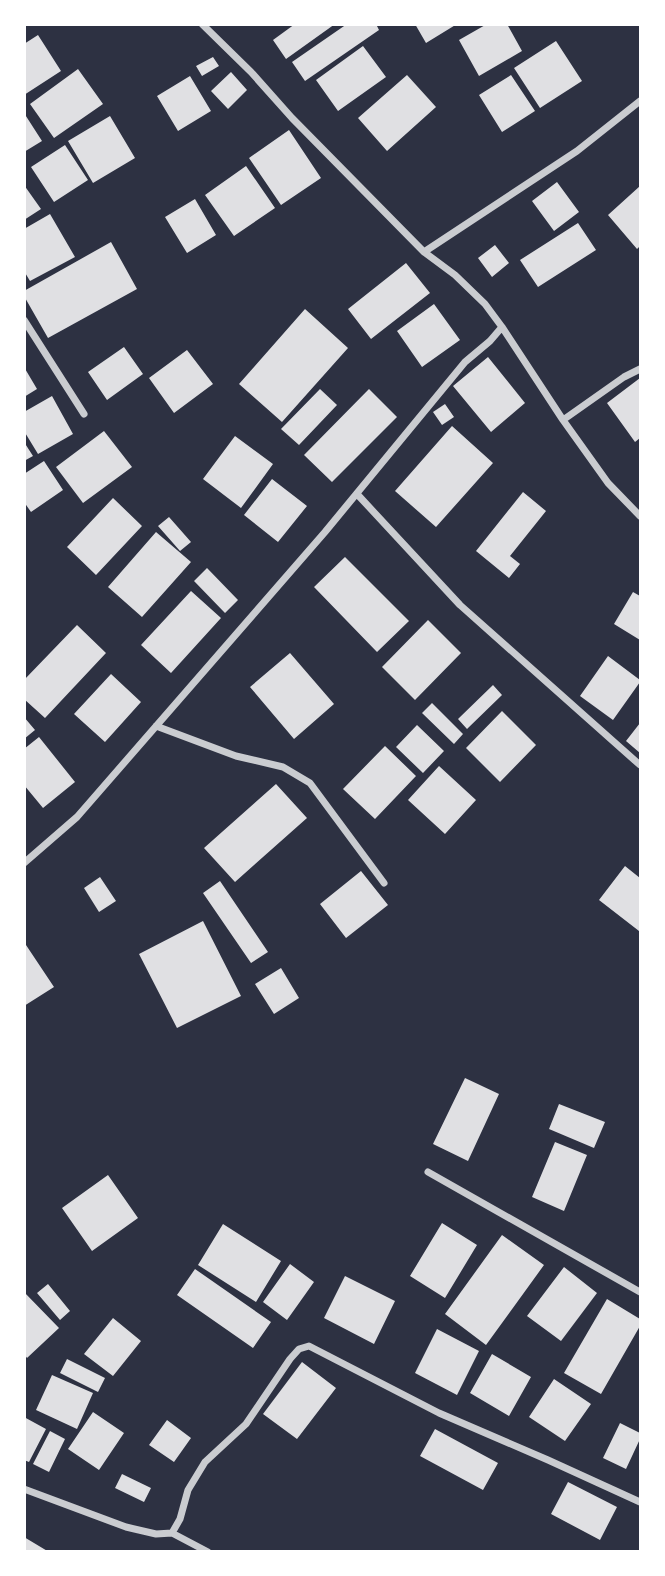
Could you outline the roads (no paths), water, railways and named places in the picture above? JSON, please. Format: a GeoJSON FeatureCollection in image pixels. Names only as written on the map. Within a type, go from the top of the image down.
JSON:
{"type":"FeatureCollection","features":[{"type":"Feature","properties":{"kind":"street"},"geometry":{"type":"LineString","coordinates":[[202,24],[424,252],[455,275],[485,304],[608,483],[640,516]]}},
{"type":"Feature","properties":{"kind":"street"},"geometry":{"type":"LineString","coordinates":[[424,252],[577,151],[640,101]]}},
{"type":"Feature","properties":{"kind":"street"},"geometry":{"type":"LineString","coordinates":[[24,320],[84,414]]}},
{"type":"Feature","properties":{"kind":"street"},"geometry":{"type":"LineString","coordinates":[[24,863],[77,817],[357,494],[465,362],[502,327]]}},
{"type":"Feature","properties":{"kind":"street"},"geometry":{"type":"LineString","coordinates":[[563,420],[624,377],[640,369]]}},
{"type":"Feature","properties":{"kind":"street"},"geometry":{"type":"LineString","coordinates":[[357,494],[460,605],[640,765]]}},
{"type":"Feature","properties":{"kind":"street"},"geometry":{"type":"LineString","coordinates":[[156,726],[236,756],[283,767],[310,783],[384,883]]}},
{"type":"Feature","properties":{"kind":"street"},"geometry":{"type":"LineString","coordinates":[[428,1172],[640,1292]]}},
{"type":"Feature","properties":{"kind":"street"},"geometry":{"type":"LineString","coordinates":[[172,1533],[180,1519],[188,1490],[205,1462],[246,1424],[290,1359],[299,1349],[309,1346],[439,1413],[640,1502]]}},
{"type":"Feature","properties":{"kind":"street"},"geometry":{"type":"LineString","coordinates":[[24,1489],[126,1527],[156,1534],[172,1533],[208,1552]]}}]}
